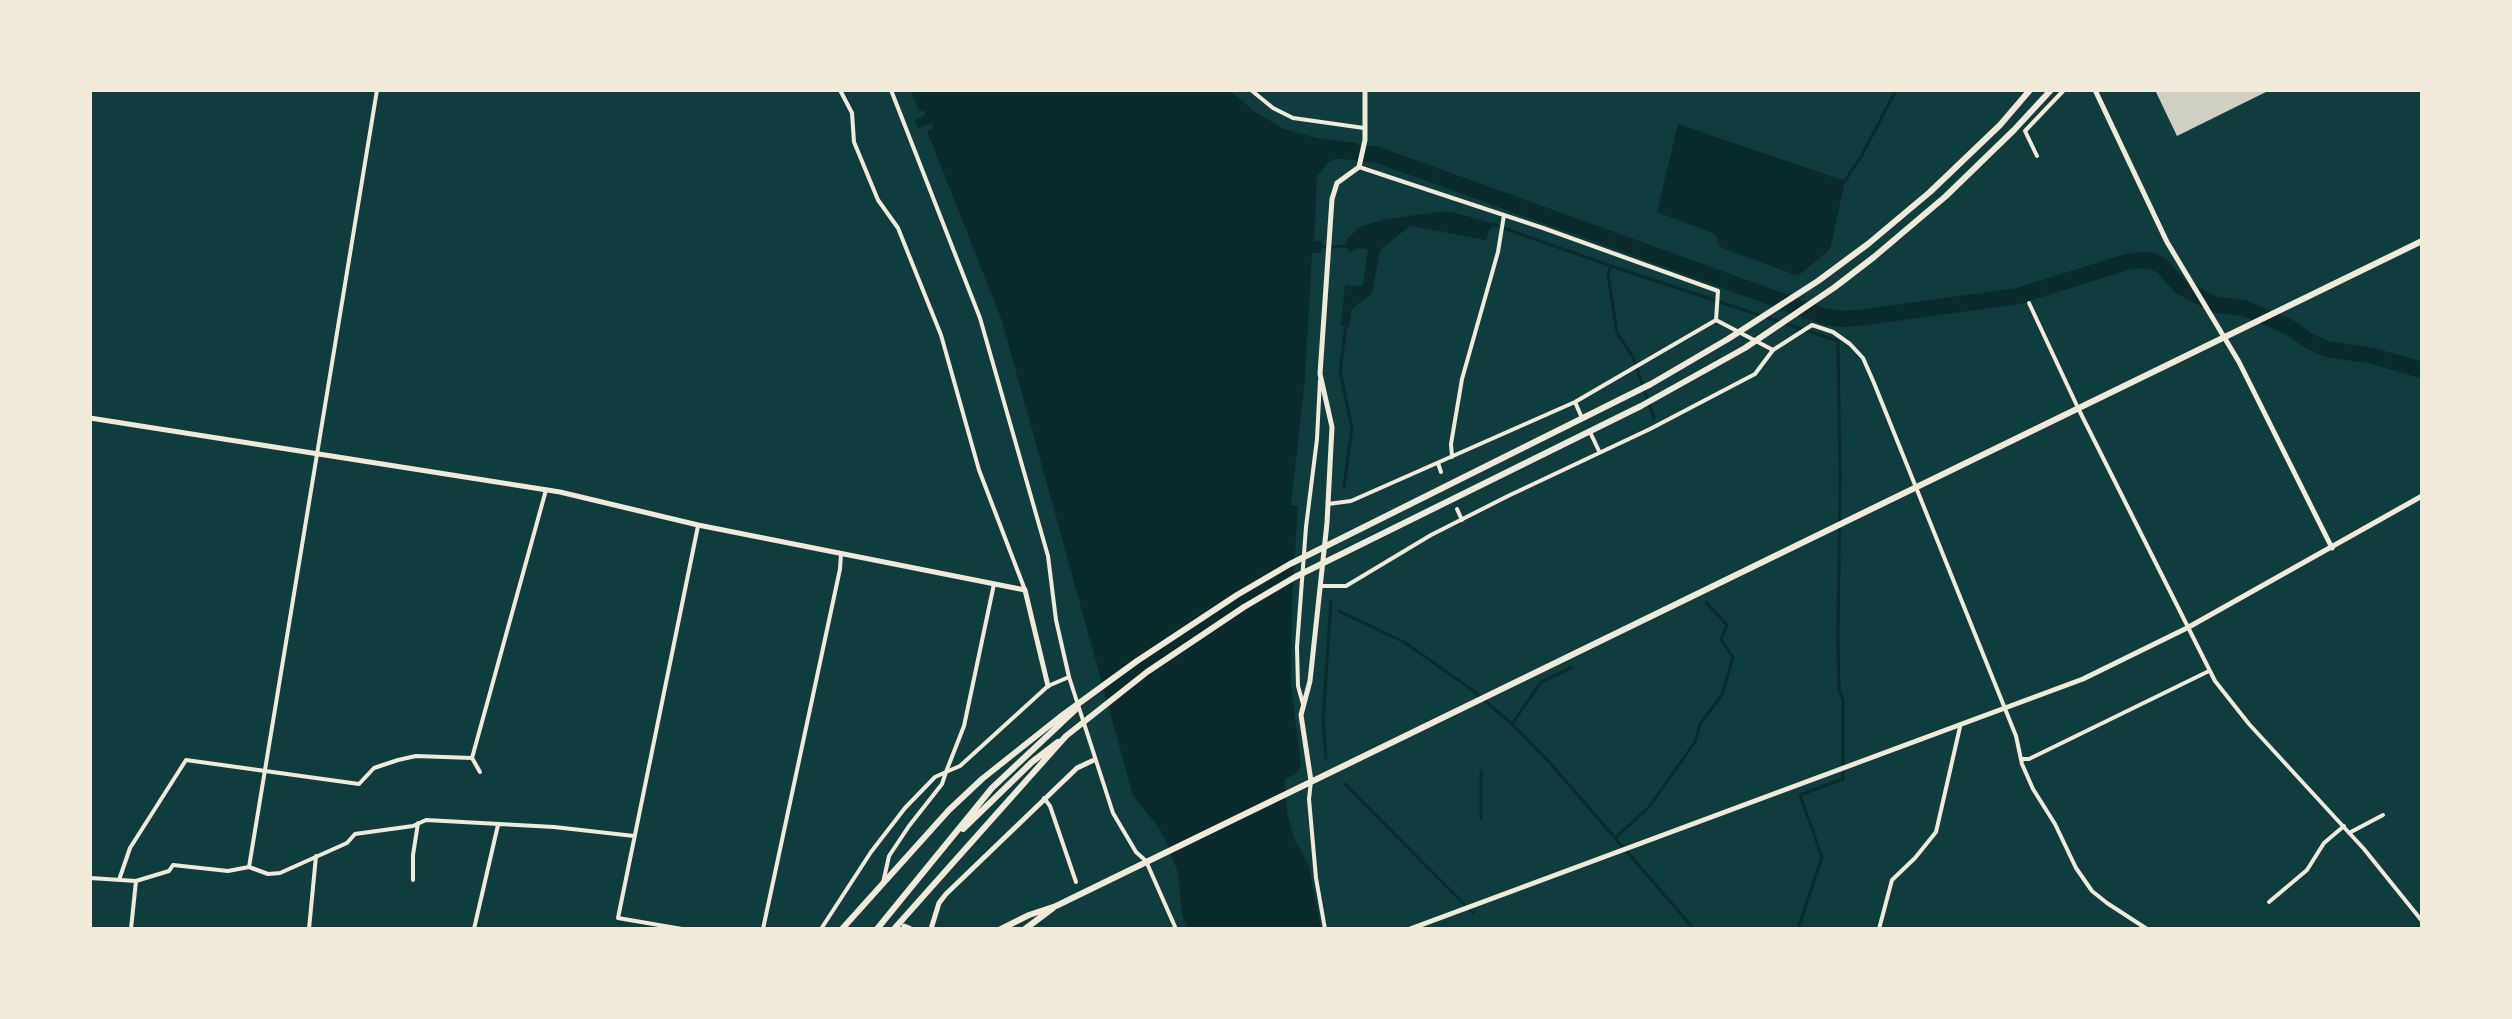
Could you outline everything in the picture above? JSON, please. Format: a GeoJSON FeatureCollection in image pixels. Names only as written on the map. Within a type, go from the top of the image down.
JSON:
{"type":"FeatureCollection","features":[{"type":"Feature","properties":{"kind":"highway"},"geometry":{"type":"LineString","coordinates":[[842,929],[949,810],[982,779],[1137,661],[1237,595],[1344,536],[1651,384],[1728,339],[1818,281],[1868,244],[1930,192],[2000,125],[2030,90]]}},
{"type":"Feature","properties":{"kind":"highway"},"geometry":{"type":"LineString","coordinates":[[935,857],[1032,762],[1191,641],[1244,607],[1343,551],[1656,398],[1745,348],[1835,287],[1946,196],[2051,90]]}},
{"type":"Feature","properties":{"kind":"highway"},"geometry":{"type":"LineString","coordinates":[[1001,929],[1056,906],[2422,241]]}},
{"type":"Feature","properties":{"kind":"highway"},"geometry":{"type":"LineString","coordinates":[[877,929],[992,788],[1061,720]]}},
{"type":"Feature","properties":{"kind":"highway"},"geometry":{"type":"LineString","coordinates":[[894,929],[906,926],[1066,736]]}},
{"type":"Feature","properties":{"kind":"highway"},"geometry":{"type":"LineString","coordinates":[[1025,929],[1056,906]]}},
{"type":"Feature","properties":{"kind":"street"},"geometry":{"type":"LineString","coordinates":[[249,867],[377,90]]}},
{"type":"Feature","properties":{"kind":"street"},"geometry":{"type":"LineString","coordinates":[[840,90],[852,113],[854,142],[878,200],[898,228],[941,335],[979,470],[1025,590],[1048,686]]}},
{"type":"Feature","properties":{"kind":"street"},"geometry":{"type":"LineString","coordinates":[[891,90],[980,318],[1048,556],[1056,620],[1094,760],[1113,813],[1136,852],[1146,861],[1176,929]]}},
{"type":"Feature","properties":{"kind":"street"},"geometry":{"type":"LineString","coordinates":[[1251,90],[1273,108],[1293,118],[1364,128]]}},
{"type":"Feature","properties":{"kind":"street"},"geometry":{"type":"LineString","coordinates":[[1303,704],[1298,686],[1297,647],[1306,527],[1317,439],[1334,190],[1343,178],[1359,167],[1365,140],[1365,90]]}},
{"type":"Feature","properties":{"kind":"street"},"geometry":{"type":"LineString","coordinates":[[2037,156],[2025,131],[2064,90]]}},
{"type":"Feature","properties":{"kind":"street"},"geometry":{"type":"LineString","coordinates":[[2095,90],[2167,242],[2239,362],[2332,548]]}},
{"type":"Feature","properties":{"kind":"street"},"geometry":{"type":"LineString","coordinates":[[1359,167],[1718,291],[1716,320]]}},
{"type":"Feature","properties":{"kind":"street"},"geometry":{"type":"LineString","coordinates":[[1452,457],[1451,444],[1462,379],[1498,252],[1504,215]]}},
{"type":"Feature","properties":{"kind":"street"},"geometry":{"type":"LineString","coordinates":[[2029,303],[2209,671],[2249,724],[2344,826],[2422,921]]}},
{"type":"Feature","properties":{"kind":"street"},"geometry":{"type":"LineString","coordinates":[[1716,320],[1773,350]]}},
{"type":"Feature","properties":{"kind":"street"},"geometry":{"type":"LineString","coordinates":[[1328,504],[1351,501],[1575,402],[1716,320]]}},
{"type":"Feature","properties":{"kind":"street"},"geometry":{"type":"LineString","coordinates":[[1318,586],[1346,586],[1462,520],[1755,374],[1773,350],[1812,325],[1842,337],[1863,358],[2005,710],[2033,789],[2092,891],[2147,929]]}},
{"type":"Feature","properties":{"kind":"street"},"geometry":{"type":"LineString","coordinates":[[1320,374],[1332,427],[1328,504],[1310,681],[1301,715],[1311,781],[1309,799],[1316,878],[1325,929]]}},
{"type":"Feature","properties":{"kind":"street"},"geometry":{"type":"LineString","coordinates":[[1575,402],[1582,418]]}},
{"type":"Feature","properties":{"kind":"street"},"geometry":{"type":"LineString","coordinates":[[90,418],[546,490],[698,525],[1025,590]]}},
{"type":"Feature","properties":{"kind":"street"},"geometry":{"type":"LineString","coordinates":[[1590,431],[1599,451]]}},
{"type":"Feature","properties":{"kind":"street"},"geometry":{"type":"LineString","coordinates":[[1438,463],[1441,472]]}},
{"type":"Feature","properties":{"kind":"street"},"geometry":{"type":"LineString","coordinates":[[480,772],[472,758],[546,490]]}},
{"type":"Feature","properties":{"kind":"street"},"geometry":{"type":"LineString","coordinates":[[1410,929],[1850,768],[2092,675],[2187,628],[2422,496]]}},
{"type":"Feature","properties":{"kind":"street"},"geometry":{"type":"LineString","coordinates":[[1457,509],[1462,520]]}},
{"type":"Feature","properties":{"kind":"street"},"geometry":{"type":"LineString","coordinates":[[682,929],[618,918],[698,525]]}},
{"type":"Feature","properties":{"kind":"street"},"geometry":{"type":"LineString","coordinates":[[763,929],[841,554]]}},
{"type":"Feature","properties":{"kind":"street"},"geometry":{"type":"LineString","coordinates":[[882,884],[889,856],[942,784],[964,726],[994,584]]}},
{"type":"Feature","properties":{"kind":"street"},"geometry":{"type":"LineString","coordinates":[[2021,759],[2029,759],[2209,671]]}},
{"type":"Feature","properties":{"kind":"street"},"geometry":{"type":"LineString","coordinates":[[821,929],[871,852],[905,808],[935,777],[960,766],[1048,686],[1069,677]]}},
{"type":"Feature","properties":{"kind":"street"},"geometry":{"type":"LineString","coordinates":[[1879,929],[1892,880],[1936,832],[1960,727]]}},
{"type":"Feature","properties":{"kind":"street"},"geometry":{"type":"LineString","coordinates":[[119,880],[130,848],[186,760],[359,784],[374,768],[398,760],[416,756],[472,758]]}},
{"type":"Feature","properties":{"kind":"street"},"geometry":{"type":"LineString","coordinates":[[931,929],[943,898],[1044,798],[1077,768],[1094,760]]}},
{"type":"Feature","properties":{"kind":"street"},"geometry":{"type":"LineString","coordinates":[[1044,798],[1050,806],[1076,882]]}},
{"type":"Feature","properties":{"kind":"street"},"geometry":{"type":"LineString","coordinates":[[2349,833],[2383,815]]}},
{"type":"Feature","properties":{"kind":"street"},"geometry":{"type":"LineString","coordinates":[[90,878],[136,881],[169,871],[173,865],[228,871],[249,867],[268,874],[280,873],[347,843],[355,834],[426,820],[554,827],[634,836]]}},
{"type":"Feature","properties":{"kind":"street"},"geometry":{"type":"LineString","coordinates":[[413,880],[418,823]]}},
{"type":"Feature","properties":{"kind":"street"},"geometry":{"type":"LineString","coordinates":[[474,929],[498,825]]}},
{"type":"Feature","properties":{"kind":"street"},"geometry":{"type":"LineString","coordinates":[[2269,902],[2307,870],[2324,843],[2344,826]]}},
{"type":"Feature","properties":{"kind":"street"},"geometry":{"type":"LineString","coordinates":[[309,929],[316,856]]}},
{"type":"Feature","properties":{"kind":"street"},"geometry":{"type":"LineString","coordinates":[[131,929],[136,881]]}},
{"type":"Feature","properties":{"kind":"water"},"geometry":{"type":"Polygon","coordinates":[[[911,90],[1229,90],[1255,112],[1284,129],[1317,138],[1357,143],[1353,159],[1338,158],[1329,162],[1317,176],[1314,241],[1322,241],[1321,253],[1312,253],[1305,379],[1291,505],[1298,506],[1291,684],[1301,765],[1296,774],[1285,779],[1287,812],[1293,836],[1309,866],[1321,929],[1188,929],[1182,915],[1178,873],[1166,841],[1133,796],[1002,321],[927,131],[933,128],[932,123],[918,128],[915,120],[926,115],[924,110],[919,112],[911,90]]]}},
{"type":"Feature","properties":{"kind":"water"},"geometry":{"type":"Polygon","coordinates":[[[1678,124],[1845,181],[1830,249],[1798,276],[1720,247],[1715,234],[1657,212],[1678,124]]]}},
{"type":"Feature","properties":{"kind":"water"},"geometry":{"type":"Polygon","coordinates":[[[1452,212],[1495,224],[1486,240],[1410,226],[1380,250],[1372,293],[1352,309],[1349,327],[1341,326],[1345,285],[1363,286],[1368,249],[1357,248],[1351,252],[1346,247],[1347,239],[1360,227],[1382,220],[1452,212]]]}},
{"type":"Feature","properties":{"kind":"building"},"geometry":{"type":"Polygon","coordinates":[[[2155,90],[2270,90],[2177,136],[2155,90]]]}},
{"type":"Feature","properties":{"kind":"waterway"},"geometry":{"type":"LineString","coordinates":[[1845,181],[1896,90]]}},
{"type":"Feature","properties":{"kind":"waterway"},"geometry":{"type":"LineString","coordinates":[[1334,150],[1378,155],[1823,316],[1841,319],[1866,317],[2018,296],[2130,261],[2150,260],[2162,266],[2181,287],[2216,305],[2244,308],[2289,327],[2327,349],[2373,356],[2422,370]]}},
{"type":"Feature","properties":{"kind":"waterway"},"geometry":{"type":"LineString","coordinates":[[1492,224],[1611,266],[1608,274],[1617,333],[1633,357],[1654,418]]}},
{"type":"Feature","properties":{"kind":"waterway"},"geometry":{"type":"LineString","coordinates":[[1320,247],[1348,246]]}},
{"type":"Feature","properties":{"kind":"waterway"},"geometry":{"type":"LineString","coordinates":[[1611,266],[1838,341],[1838,637],[1839,689],[1843,700],[1843,779],[1800,795],[1822,857],[1798,929]]}},
{"type":"Feature","properties":{"kind":"waterway"},"geometry":{"type":"LineString","coordinates":[[1344,487],[1352,428],[1340,371],[1346,325]]}},
{"type":"Feature","properties":{"kind":"waterway"},"geometry":{"type":"LineString","coordinates":[[1326,758],[1323,719],[1331,601]]}},
{"type":"Feature","properties":{"kind":"waterway"},"geometry":{"type":"LineString","coordinates":[[1615,838],[1649,807],[1695,742],[1700,724],[1722,695],[1733,657],[1721,640],[1727,625],[1706,602]]}},
{"type":"Feature","properties":{"kind":"waterway"},"geometry":{"type":"LineString","coordinates":[[1339,611],[1404,642],[1471,689],[1512,724],[1550,763],[1694,929]]}},
{"type":"Feature","properties":{"kind":"waterway"},"geometry":{"type":"LineString","coordinates":[[1512,724],[1541,682],[1571,668]]}},
{"type":"Feature","properties":{"kind":"waterway"},"geometry":{"type":"LineString","coordinates":[[1481,772],[1481,818]]}},
{"type":"Feature","properties":{"kind":"waterway"},"geometry":{"type":"LineString","coordinates":[[1345,784],[1473,913]]}}]}
